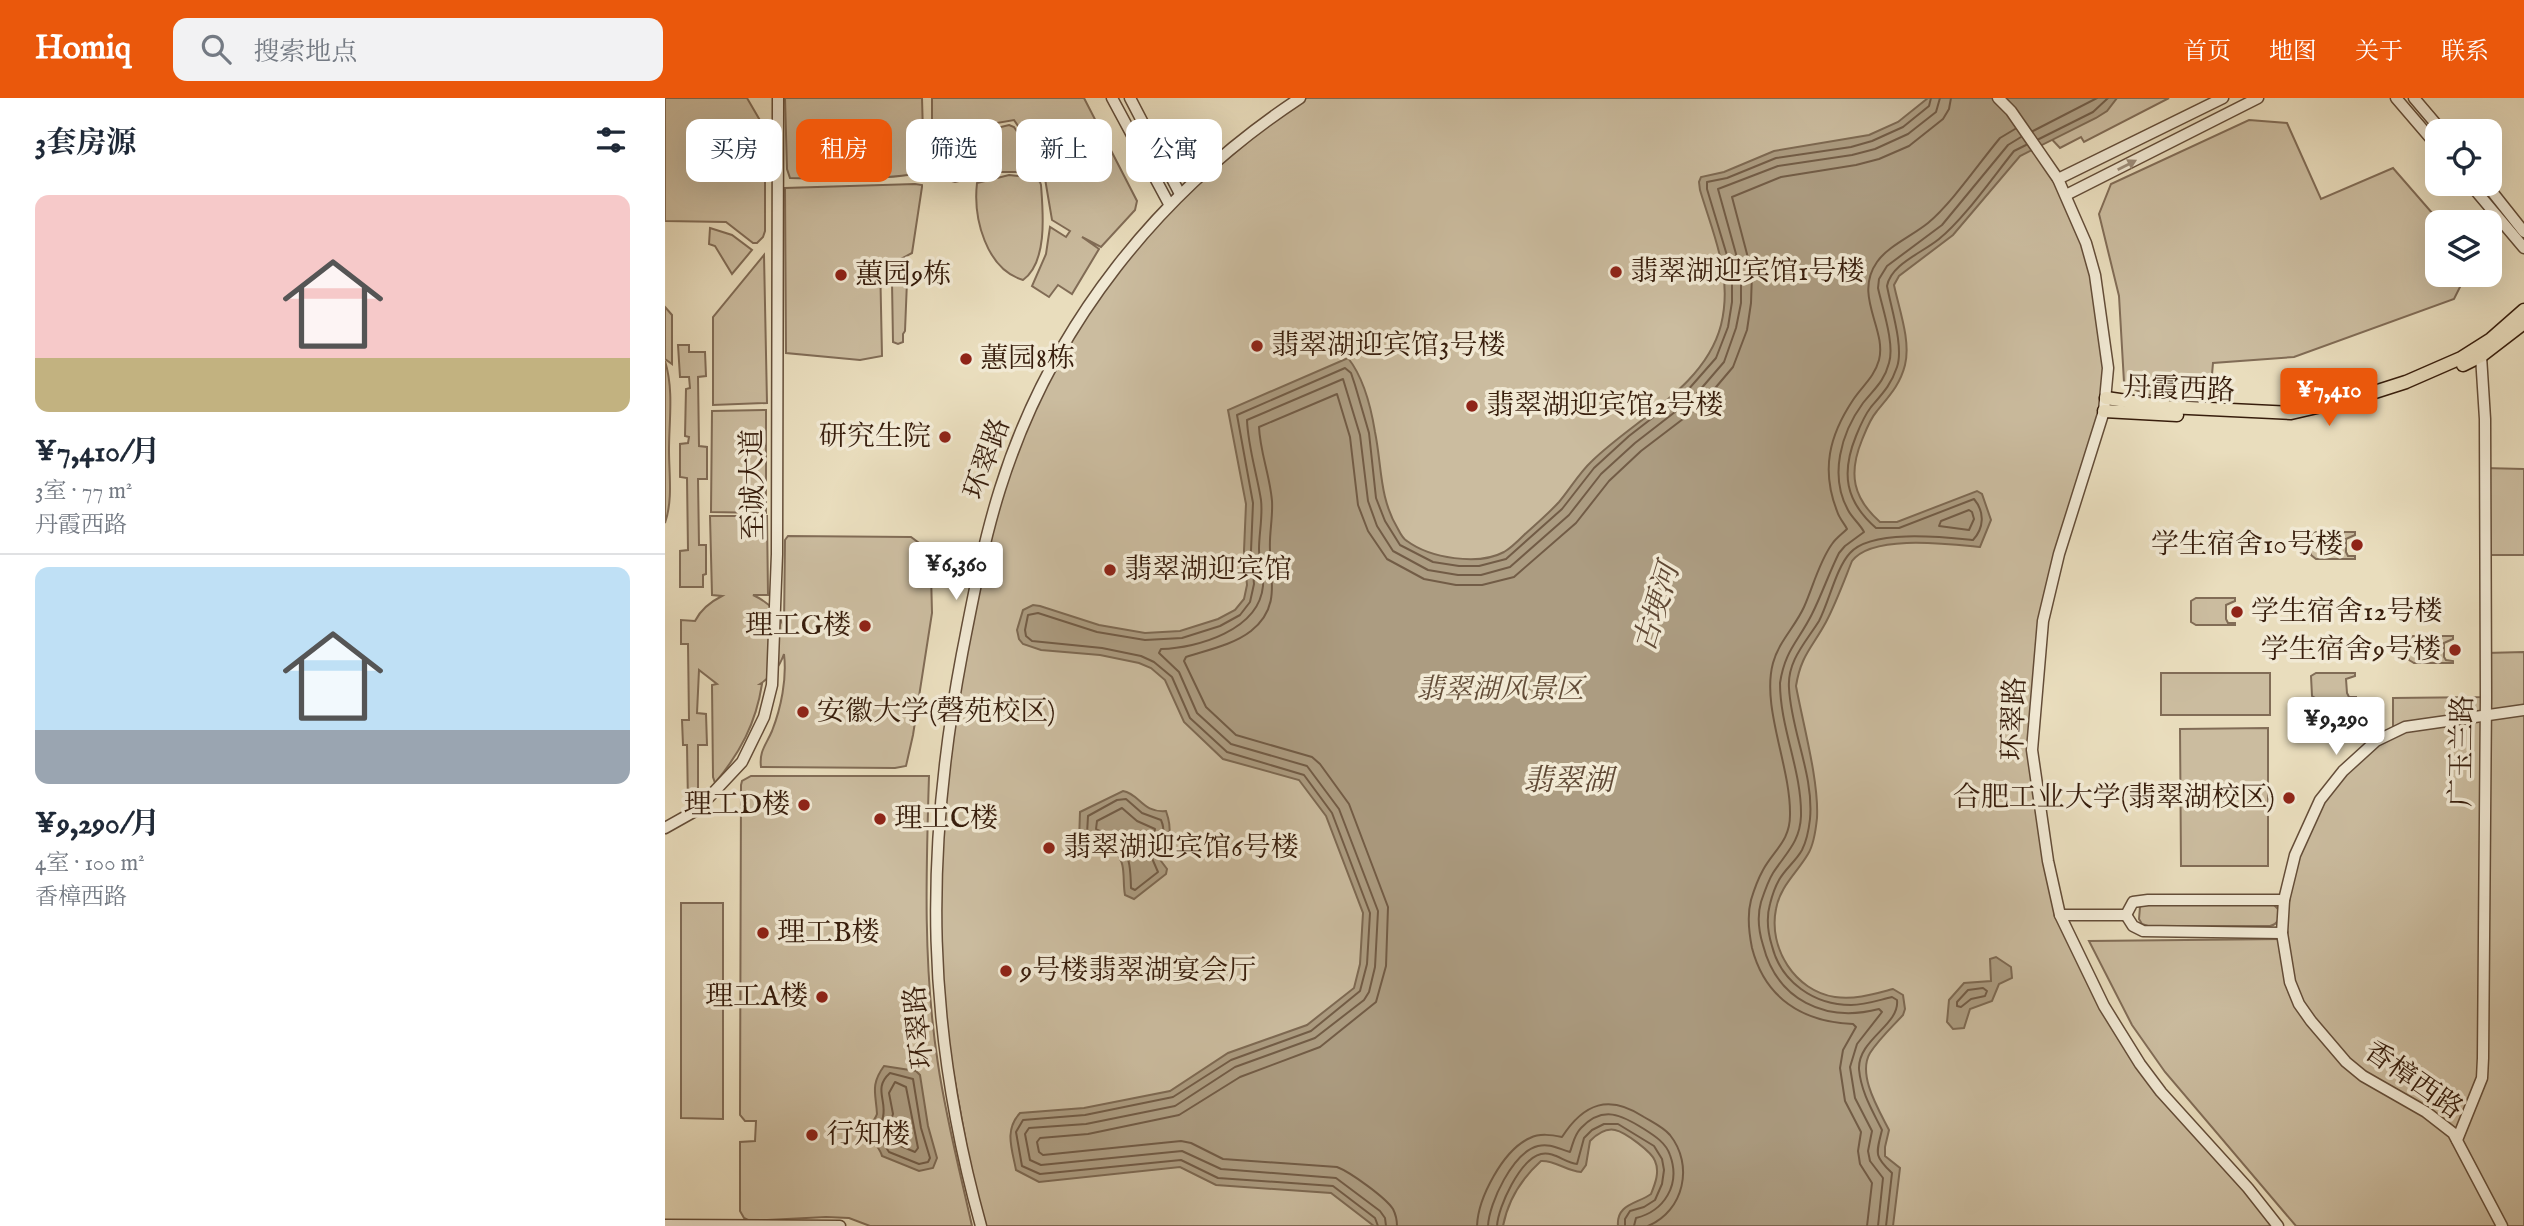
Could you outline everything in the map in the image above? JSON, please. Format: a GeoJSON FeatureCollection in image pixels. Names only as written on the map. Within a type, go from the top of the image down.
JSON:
{"type":"FeatureCollection","features":[{"type":"Feature","properties":{"kind":"main road","name":"丹霞西路"},"geometry":{"type":"LineString","coordinates":[[2105,405],[2291,413],[2356,398],[2461,358],[2491,339],[2524,310]]}},
{"type":"Feature","properties":{"kind":"main road","name":"丹霞西路"},"geometry":{"type":"LineString","coordinates":[[2105,405],[2135,414],[2297,419],[2416,386],[2481,356],[2524,323]]}},
{"type":"Feature","properties":{"kind":"street","name":"至诚大道"},"geometry":{"type":"LineString","coordinates":[[665,828],[697,810],[742,762],[764,717],[772,685],[777,555],[775,388],[778,98]]}},
{"type":"Feature","properties":{"kind":"street"},"geometry":{"type":"LineString","coordinates":[[1112,98],[1169,205]]}},
{"type":"Feature","properties":{"kind":"street"},"geometry":{"type":"LineString","coordinates":[[1130,98],[1180,194]]}},
{"type":"Feature","properties":{"kind":"street","name":"环翠路"},"geometry":{"type":"LineString","coordinates":[[981,1226],[961,1149],[950,1087],[935,940],[939,804],[953,701],[985,539],[1000,487],[1023,427],[1058,356],[1113,269],[1180,194],[1239,143],[1300,98]]}},
{"type":"Feature","properties":{"kind":"street","name":"环翠路"},"geometry":{"type":"LineString","coordinates":[[1998,98],[2011,111],[2057,179],[2086,243],[2095,275],[2108,368],[2105,405],[2059,554],[2043,621],[2032,750],[2047,862],[2060,915],[2104,1006],[2140,1065],[2278,1226]]}},
{"type":"Feature","properties":{"kind":"street"},"geometry":{"type":"LineString","coordinates":[[2057,179],[2223,98]]}},
{"type":"Feature","properties":{"kind":"street"},"geometry":{"type":"LineString","coordinates":[[2066,195],[2258,98]]}},
{"type":"Feature","properties":{"kind":"street"},"geometry":{"type":"LineString","coordinates":[[2396,98],[2425,131]]}},
{"type":"Feature","properties":{"kind":"street"},"geometry":{"type":"LineString","coordinates":[[2414,98],[2432,119]]}},
{"type":"Feature","properties":{"kind":"street"},"geometry":{"type":"LineString","coordinates":[[2480,196],[2524,248]]}},
{"type":"Feature","properties":{"kind":"street"},"geometry":{"type":"LineString","coordinates":[[2496,196],[2524,232]]}},
{"type":"Feature","properties":{"kind":"street","name":"广玉兰路"},"geometry":{"type":"LineString","coordinates":[[2457,1140],[2482,1079],[2485,477],[2481,356]]}},
{"type":"Feature","properties":{"kind":"street","name":"香樟西路"},"geometry":{"type":"LineString","coordinates":[[2503,1226],[2457,1140],[2442,1123],[2363,1076],[2322,1036],[2299,1004],[2290,982],[2282,933],[2284,900],[2295,856],[2320,800],[2343,771],[2376,741],[2405,727],[2524,710]]}},
{"type":"Feature","properties":{"kind":"street"},"geometry":{"type":"LineString","coordinates":[[2126,915],[2133,902],[2148,900],[2284,900]]}},
{"type":"Feature","properties":{"kind":"street"},"geometry":{"type":"LineString","coordinates":[[2060,915],[2126,915]]}},
{"type":"Feature","properties":{"kind":"street"},"geometry":{"type":"LineString","coordinates":[[2126,915],[2133,926],[2143,931],[2282,933]]}},
{"type":"Feature","properties":{"kind":"street"},"geometry":{"type":"LineString","coordinates":[[665,1225],[840,1226]]}},
{"type":"Feature","properties":{"kind":"green space"},"geometry":{"type":"Polygon","coordinates":[[[665,98],[747,98],[759,119],[686,119],[686,182],[765,182],[763,237],[753,243],[726,222],[665,221],[665,98]]]}},
{"type":"Feature","properties":{"kind":"green space"},"geometry":{"type":"Polygon","coordinates":[[[785,98],[922,98],[923,119],[906,119],[906,175],[892,176],[892,119],[796,119],[796,178],[790,178],[787,169],[785,98]]]}},
{"type":"Feature","properties":{"kind":"green space"},"geometry":{"type":"Polygon","coordinates":[[[932,98],[1084,98],[1095,119],[1016,119],[1016,123],[1014,120],[1002,122],[1002,119],[932,119],[932,98]]]}},
{"type":"Feature","properties":{"kind":"green space","name":"翡翠湖风景区"},"geometry":{"type":"Polygon","coordinates":[[[1300,98],[1998,98],[2046,161],[2095,275],[2106,398],[2045,608],[2032,750],[2060,915],[2140,1064],[2278,1226],[981,1226],[939,993],[943,764],[1000,487],[1058,356],[1147,227],[1200,182],[1222,182],[1222,164],[1300,98]]]}},
{"type":"Feature","properties":{"kind":"green space"},"geometry":{"type":"Polygon","coordinates":[[[2013,98],[2169,98],[2084,142],[2081,137],[2060,148],[2013,98]]]}},
{"type":"Feature","properties":{"kind":"green space"},"geometry":{"type":"Polygon","coordinates":[[[2249,120],[2287,123],[2321,199],[2393,168],[2430,210],[2425,210],[2425,287],[2460,287],[2454,299],[2294,357],[2213,363],[2210,398],[2164,398],[2142,393],[2124,382],[2119,296],[2099,214],[2111,184],[2249,120]]]}},
{"type":"Feature","properties":{"kind":"green space"},"geometry":{"type":"Polygon","coordinates":[[[1009,125],[1016,130],[1016,172],[1002,172],[1002,127],[1009,125]]]}},
{"type":"Feature","properties":{"kind":"green space"},"geometry":{"type":"Polygon","coordinates":[[[1112,152],[1137,201],[1135,210],[1101,247],[1082,237],[1099,249],[1072,294],[1058,285],[1049,297],[1032,286],[1046,254],[1050,227],[1066,237],[1070,231],[1052,220],[1046,182],[1112,182],[1112,152]]]}},
{"type":"Feature","properties":{"kind":"green space"},"geometry":{"type":"Polygon","coordinates":[[[1016,176],[1016,182],[1040,182],[1041,185],[1043,222],[1040,249],[1031,272],[1023,280],[1010,274],[991,254],[980,226],[977,183],[1002,182],[1002,177],[1016,176]]]}},
{"type":"Feature","properties":{"kind":"green space"},"geometry":{"type":"Polygon","coordinates":[[[915,184],[922,187],[912,253],[901,259],[880,259],[882,356],[860,360],[786,353],[785,188],[915,184]]]}},
{"type":"Feature","properties":{"kind":"green space"},"geometry":{"type":"Polygon","coordinates":[[[710,228],[732,235],[752,250],[732,274],[715,246],[709,244],[710,228]]]}},
{"type":"Feature","properties":{"kind":"green space"},"geometry":{"type":"Polygon","coordinates":[[[764,255],[767,403],[713,405],[713,317],[764,255]]]}},
{"type":"Feature","properties":{"kind":"green space"},"geometry":{"type":"Polygon","coordinates":[[[894,280],[907,281],[905,331],[903,342],[898,344],[893,342],[894,280]]]}},
{"type":"Feature","properties":{"kind":"green space"},"geometry":{"type":"Polygon","coordinates":[[[665,307],[672,315],[672,364],[665,359],[665,307]]]}},
{"type":"Feature","properties":{"kind":"green space"},"geometry":{"type":"Polygon","coordinates":[[[678,345],[689,345],[689,352],[705,352],[706,376],[698,377],[699,446],[707,447],[707,479],[698,479],[699,545],[706,545],[703,587],[680,587],[680,551],[688,550],[687,478],[680,477],[680,444],[688,443],[689,437],[685,436],[686,389],[690,388],[689,377],[680,377],[678,345]]]}},
{"type":"Feature","properties":{"kind":"green space"},"geometry":{"type":"Polygon","coordinates":[[[665,361],[670,406],[670,496],[665,523],[665,361]]]}},
{"type":"Feature","properties":{"kind":"green space"},"geometry":{"type":"Polygon","coordinates":[[[766,410],[766,513],[711,512],[712,411],[766,410]]]}},
{"type":"Feature","properties":{"kind":"green space"},"geometry":{"type":"Polygon","coordinates":[[[2484,468],[2524,469],[2524,555],[2484,555],[2484,468]]]}},
{"type":"Feature","properties":{"kind":"green space"},"geometry":{"type":"Polygon","coordinates":[[[710,516],[767,516],[768,595],[753,595],[772,608],[784,627],[785,540],[788,536],[911,537],[923,546],[931,573],[932,613],[906,766],[761,767],[762,752],[781,703],[785,673],[784,654],[775,671],[760,684],[756,712],[746,737],[715,783],[712,685],[717,684],[699,670],[697,713],[706,714],[707,745],[698,745],[698,795],[688,804],[687,745],[683,745],[682,720],[689,720],[688,644],[681,644],[681,620],[695,621],[706,606],[722,596],[712,595],[710,516]]]}},
{"type":"Feature","properties":{"kind":"green space"},"geometry":{"type":"Polygon","coordinates":[[[2316,532],[2355,532],[2355,535],[2346,539],[2346,552],[2348,556],[2355,556],[2355,559],[2316,559],[2311,555],[2311,535],[2316,532]]]}},
{"type":"Feature","properties":{"kind":"green space"},"geometry":{"type":"Polygon","coordinates":[[[2196,598],[2235,598],[2235,601],[2226,605],[2226,619],[2228,623],[2235,625],[2196,625],[2191,622],[2191,601],[2196,598]]]}},
{"type":"Feature","properties":{"kind":"green space"},"geometry":{"type":"Polygon","coordinates":[[[2413,636],[2453,636],[2453,639],[2444,643],[2444,657],[2453,663],[2414,663],[2409,660],[2409,639],[2413,636]]]}},
{"type":"Feature","properties":{"kind":"green space"},"geometry":{"type":"Polygon","coordinates":[[[2524,652],[2524,1226],[2296,1226],[2165,1072],[2132,1025],[2089,941],[2282,939],[2284,900],[2320,800],[2343,771],[2393,731],[2393,698],[2486,697],[2486,653],[2524,652]]]}},
{"type":"Feature","properties":{"kind":"green space"},"geometry":{"type":"Polygon","coordinates":[[[2161,673],[2270,673],[2270,715],[2161,715],[2161,673]]]}},
{"type":"Feature","properties":{"kind":"green space"},"geometry":{"type":"Polygon","coordinates":[[[2316,673],[2355,673],[2355,676],[2346,679],[2349,697],[2356,699],[2317,699],[2312,696],[2311,676],[2316,673]]]}},
{"type":"Feature","properties":{"kind":"green space"},"geometry":{"type":"Polygon","coordinates":[[[2268,728],[2268,866],[2181,866],[2180,729],[2268,728]]]}},
{"type":"Feature","properties":{"kind":"green space"},"geometry":{"type":"Polygon","coordinates":[[[751,776],[929,776],[927,920],[933,1028],[945,1104],[972,1226],[870,1226],[849,1218],[826,1217],[750,1221],[744,1218],[740,1211],[740,1142],[755,1141],[756,1121],[745,1121],[740,1115],[741,785],[742,781],[751,776]]]}},
{"type":"Feature","properties":{"kind":"green space"},"geometry":{"type":"Polygon","coordinates":[[[681,903],[723,903],[723,1119],[681,1118],[681,903]]]}},
{"type":"Feature","properties":{"kind":"green space"},"geometry":{"type":"Polygon","coordinates":[[[2143,904],[2273,904],[2279,910],[2279,916],[2277,922],[2270,926],[2148,926],[2142,924],[2139,919],[2140,907],[2143,904]]]}},
{"type":"Feature","properties":{"kind":"water","name":"翡翠湖"},"geometry":{"type":"Polygon","coordinates":[[[1928,98],[2117,98],[2107,111],[2096,118],[2020,156],[1953,235],[1899,276],[1894,285],[1907,346],[1905,365],[1897,384],[1872,418],[1862,440],[1854,475],[1859,494],[1880,522],[1897,522],[1977,491],[1982,494],[1991,520],[1980,547],[1931,543],[1893,544],[1876,547],[1852,561],[1830,615],[1804,659],[1798,675],[1796,686],[1813,770],[1817,818],[1810,851],[1785,886],[1778,901],[1776,938],[1787,965],[1797,977],[1821,993],[1850,998],[1893,989],[1903,995],[1903,1015],[1870,1053],[1866,1071],[1875,1103],[1889,1130],[1885,1156],[1900,1168],[1893,1226],[1618,1226],[1620,1213],[1624,1209],[1651,1194],[1657,1169],[1653,1157],[1644,1148],[1625,1134],[1612,1130],[1601,1132],[1590,1141],[1586,1165],[1581,1172],[1541,1161],[1516,1190],[1503,1226],[1374,1226],[1331,1193],[1216,1185],[1180,1167],[1039,1182],[1016,1170],[1011,1133],[1020,1113],[1084,1108],[1170,1091],[1228,1053],[1307,1025],[1354,988],[1360,964],[1363,913],[1326,816],[1299,780],[1223,759],[1184,722],[1165,680],[1151,668],[1100,655],[1041,650],[1023,644],[1017,630],[1023,610],[1033,605],[1040,606],[1099,625],[1145,633],[1180,631],[1218,619],[1235,610],[1244,599],[1247,585],[1244,551],[1246,504],[1228,410],[1348,358],[1366,393],[1387,506],[1403,537],[1428,552],[1454,558],[1481,559],[1504,552],[1555,506],[1592,461],[1684,384],[1713,347],[1721,325],[1725,290],[1716,240],[1700,190],[1701,177],[1724,172],[1774,151],[1869,135],[1898,122],[1928,98]]]}},
{"type":"Feature","properties":{"kind":"water"},"geometry":{"type":"Polygon","coordinates":[[[1123,791],[1152,809],[1166,811],[1170,830],[1168,840],[1158,857],[1167,869],[1166,874],[1134,899],[1125,895],[1123,866],[1119,856],[1115,852],[1079,842],[1080,812],[1123,791]]]}},
{"type":"Feature","properties":{"kind":"water"},"geometry":{"type":"Polygon","coordinates":[[[1996,957],[2011,967],[2012,978],[1999,984],[1992,1001],[1970,1009],[1964,1028],[1953,1029],[1947,1022],[1949,1000],[1964,983],[1991,981],[1990,959],[1996,957]]]}},
{"type":"Feature","properties":{"kind":"water"},"geometry":{"type":"Polygon","coordinates":[[[884,1066],[916,1071],[920,1075],[928,1126],[937,1158],[933,1168],[919,1171],[882,1156],[871,1137],[870,1128],[877,1114],[875,1084],[884,1066]]]}},
{"type":"Feature","properties":{"kind":"place","name":"翡翠湖迎宾馆1号楼"},"geometry":{"type":"Point","coordinates":[1616,272]}},
{"type":"Feature","properties":{"kind":"place","name":"蕙园9栋"},"geometry":{"type":"Point","coordinates":[841,275]}},
{"type":"Feature","properties":{"kind":"place","name":"翡翠湖迎宾馆3号楼"},"geometry":{"type":"Point","coordinates":[1257,346]}},
{"type":"Feature","properties":{"kind":"place","name":"蕙园8栋"},"geometry":{"type":"Point","coordinates":[966,359]}},
{"type":"Feature","properties":{"kind":"place","name":"翡翠湖迎宾馆2号楼"},"geometry":{"type":"Point","coordinates":[1472,406]}},
{"type":"Feature","properties":{"kind":"place","name":"研究生院"},"geometry":{"type":"Point","coordinates":[945,437]}},
{"type":"Feature","properties":{"kind":"place","name":"学生宿舍10号楼"},"geometry":{"type":"Point","coordinates":[2357,545]}},
{"type":"Feature","properties":{"kind":"place","name":"翡翠湖迎宾馆"},"geometry":{"type":"Point","coordinates":[1110,570]}},
{"type":"Feature","properties":{"kind":"place","name":"学生宿舍12号楼"},"geometry":{"type":"Point","coordinates":[2237,612]}},
{"type":"Feature","properties":{"kind":"place","name":"理工G楼"},"geometry":{"type":"Point","coordinates":[865,626]}},
{"type":"Feature","properties":{"kind":"place","name":"学生宿舍9号楼"},"geometry":{"type":"Point","coordinates":[2455,650]}},
{"type":"Feature","properties":{"kind":"place","name":"安徽大学(磬苑校区)"},"geometry":{"type":"Point","coordinates":[803,712]}},
{"type":"Feature","properties":{"kind":"place","name":"合肥工业大学(翡翠湖校区)"},"geometry":{"type":"Point","coordinates":[2289,798]}},
{"type":"Feature","properties":{"kind":"place","name":"理工D楼"},"geometry":{"type":"Point","coordinates":[804,805]}},
{"type":"Feature","properties":{"kind":"place","name":"理工C楼"},"geometry":{"type":"Point","coordinates":[880,819]}},
{"type":"Feature","properties":{"kind":"place","name":"翡翠湖迎宾馆6号楼"},"geometry":{"type":"Point","coordinates":[1049,848]}},
{"type":"Feature","properties":{"kind":"place","name":"理工B楼"},"geometry":{"type":"Point","coordinates":[763,933]}},
{"type":"Feature","properties":{"kind":"place","name":"9号楼翡翠湖宴会厅"},"geometry":{"type":"Point","coordinates":[1006,971]}},
{"type":"Feature","properties":{"kind":"place","name":"理工A楼"},"geometry":{"type":"Point","coordinates":[822,997]}},
{"type":"Feature","properties":{"kind":"place","name":"行知楼"},"geometry":{"type":"Point","coordinates":[812,1135]}},
{"type":"Feature","properties":{"kind":"water label","name":"古埂河"},"geometry":{"type":"Point","coordinates":[1658,608]}}]}
